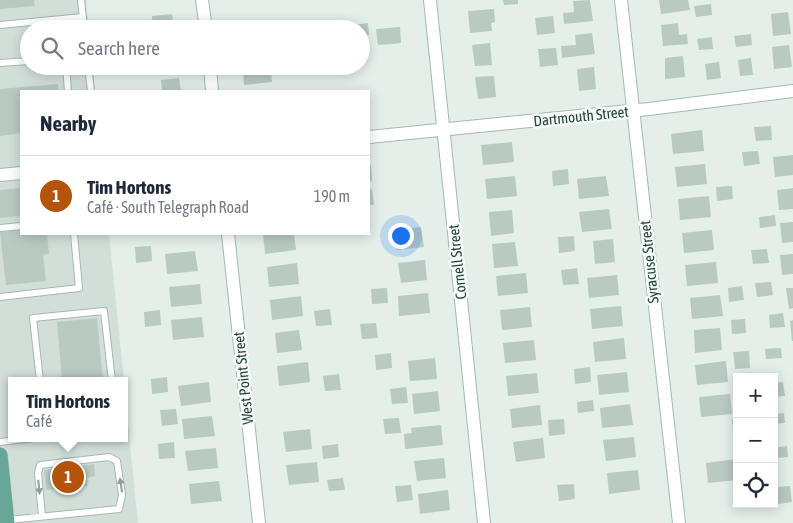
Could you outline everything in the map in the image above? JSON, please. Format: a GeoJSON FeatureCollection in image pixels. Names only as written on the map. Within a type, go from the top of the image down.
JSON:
{"type":"FeatureCollection","features":[{"type":"Feature","properties":{"kind":"main road"},"geometry":{"type":"LineString","coordinates":[[0,455],[7,521]]}},
{"type":"Feature","properties":{"kind":"street"},"geometry":{"type":"LineString","coordinates":[[202,0],[205,20]]}},
{"type":"Feature","properties":{"kind":"street","name":"Cornell Street"},"geometry":{"type":"LineString","coordinates":[[430,0],[484,523]]}},
{"type":"Feature","properties":{"kind":"street","name":"Syracuse Street"},"geometry":{"type":"LineString","coordinates":[[621,0],[679,523]]}},
{"type":"Feature","properties":{"kind":"street"},"geometry":{"type":"LineString","coordinates":[[211,75],[212,90]]}},
{"type":"Feature","properties":{"kind":"street","name":"Dartmouth Street"},"geometry":{"type":"LineString","coordinates":[[370,137],[632,110],[793,91]]}},
{"type":"Feature","properties":{"kind":"street"},"geometry":{"type":"LineString","coordinates":[[0,175],[20,173]]}},
{"type":"Feature","properties":{"kind":"street","name":"West Point Street"},"geometry":{"type":"LineString","coordinates":[[228,235],[259,523]]}},
{"type":"Feature","properties":{"kind":"lane"},"geometry":{"type":"LineString","coordinates":[[81,0],[83,20]]}},
{"type":"Feature","properties":{"kind":"lane"},"geometry":{"type":"LineString","coordinates":[[46,20],[83,16]]}},
{"type":"Feature","properties":{"kind":"lane"},"geometry":{"type":"LineString","coordinates":[[0,25],[20,23]]}},
{"type":"Feature","properties":{"kind":"lane"},"geometry":{"type":"LineString","coordinates":[[0,63],[20,62]]}},
{"type":"Feature","properties":{"kind":"lane"},"geometry":{"type":"LineString","coordinates":[[67,75],[68,90]]}},
{"type":"Feature","properties":{"kind":"lane"},"geometry":{"type":"LineString","coordinates":[[89,75],[91,90]]}},
{"type":"Feature","properties":{"kind":"lane"},"geometry":{"type":"LineString","coordinates":[[0,228],[20,226]]}},
{"type":"Feature","properties":{"kind":"lane"},"geometry":{"type":"LineString","coordinates":[[0,297],[79,288],[74,235]]}},
{"type":"Feature","properties":{"kind":"lane"},"geometry":{"type":"LineString","coordinates":[[40,377],[33,318],[104,311],[112,377]]}},
{"type":"Feature","properties":{"kind":"lane"},"geometry":{"type":"LineString","coordinates":[[7,521],[119,509],[122,495],[117,461],[109,457],[40,465],[38,473],[42,516]]}},
{"type":"Feature","properties":{"kind":"shaded area"},"geometry":{"type":"Polygon","coordinates":[[[0,0],[86,0],[88,20],[20,20],[20,75],[94,75],[95,90],[20,90],[20,235],[109,235],[124,377],[8,377],[8,442],[128,442],[128,425],[138,523],[0,523],[0,0]]]}},
{"type":"Feature","properties":{"kind":"building"},"geometry":{"type":"Polygon","coordinates":[[[0,0],[34,0],[35,6],[0,9],[0,0]]]}},
{"type":"Feature","properties":{"kind":"building"},"geometry":{"type":"Polygon","coordinates":[[[503,0],[518,0],[518,4],[504,5],[503,0]]]}},
{"type":"Feature","properties":{"kind":"building"},"geometry":{"type":"Polygon","coordinates":[[[590,0],[593,21],[564,24],[563,13],[574,12],[573,1],[590,0]]]}},
{"type":"Feature","properties":{"kind":"building"},"geometry":{"type":"Polygon","coordinates":[[[659,0],[688,0],[690,10],[661,14],[659,0]]]}},
{"type":"Feature","properties":{"kind":"building"},"geometry":{"type":"Polygon","coordinates":[[[711,4],[712,15],[696,17],[694,6],[711,4]]]}},
{"type":"Feature","properties":{"kind":"building"},"geometry":{"type":"Polygon","coordinates":[[[494,9],[495,22],[491,23],[492,31],[470,33],[468,11],[494,9]]]}},
{"type":"Feature","properties":{"kind":"building"},"geometry":{"type":"Polygon","coordinates":[[[788,12],[791,34],[773,36],[771,14],[788,12]]]}},
{"type":"Feature","properties":{"kind":"building"},"geometry":{"type":"Polygon","coordinates":[[[172,14],[173,20],[152,20],[152,16],[172,14]]]}},
{"type":"Feature","properties":{"kind":"building"},"geometry":{"type":"Polygon","coordinates":[[[553,16],[555,33],[537,35],[535,18],[553,16]]]}},
{"type":"Feature","properties":{"kind":"building"},"geometry":{"type":"Polygon","coordinates":[[[678,23],[679,35],[687,34],[688,44],[663,46],[661,25],[678,23]]]}},
{"type":"Feature","properties":{"kind":"building"},"geometry":{"type":"Polygon","coordinates":[[[400,27],[401,43],[378,45],[376,29],[400,27]]]}},
{"type":"Feature","properties":{"kind":"building"},"geometry":{"type":"Polygon","coordinates":[[[592,33],[595,54],[562,58],[561,46],[576,45],[575,35],[592,33]]]}},
{"type":"Feature","properties":{"kind":"building"},"geometry":{"type":"Polygon","coordinates":[[[751,34],[752,45],[736,47],[734,36],[751,34]]]}},
{"type":"Feature","properties":{"kind":"building"},"geometry":{"type":"Polygon","coordinates":[[[712,37],[713,49],[699,50],[697,39],[712,37]]]}},
{"type":"Feature","properties":{"kind":"building"},"geometry":{"type":"Polygon","coordinates":[[[490,43],[492,65],[475,66],[472,45],[490,43]]]}},
{"type":"Feature","properties":{"kind":"building"},"geometry":{"type":"Polygon","coordinates":[[[789,45],[792,67],[774,69],[772,47],[789,45]]]}},
{"type":"Feature","properties":{"kind":"building"},"geometry":{"type":"Polygon","coordinates":[[[556,48],[558,65],[540,67],[538,49],[556,48]]]}},
{"type":"Feature","properties":{"kind":"building"},"geometry":{"type":"Polygon","coordinates":[[[683,56],[685,77],[665,79],[665,58],[683,56]]]}},
{"type":"Feature","properties":{"kind":"building"},"geometry":{"type":"Polygon","coordinates":[[[751,58],[753,75],[740,76],[738,60],[751,58]]]}},
{"type":"Feature","properties":{"kind":"building"},"geometry":{"type":"Polygon","coordinates":[[[719,62],[721,78],[707,80],[705,64],[719,62]]]}},
{"type":"Feature","properties":{"kind":"building"},"geometry":{"type":"Polygon","coordinates":[[[594,67],[596,89],[579,91],[577,69],[594,67]]]}},
{"type":"Feature","properties":{"kind":"building"},"geometry":{"type":"Polygon","coordinates":[[[243,75],[271,75],[272,82],[244,85],[243,75]]]}},
{"type":"Feature","properties":{"kind":"building"},"geometry":{"type":"Polygon","coordinates":[[[494,76],[496,97],[478,99],[475,77],[494,76]]]}},
{"type":"Feature","properties":{"kind":"building"},"geometry":{"type":"Polygon","coordinates":[[[179,78],[181,90],[162,90],[161,80],[179,78]]]}},
{"type":"Feature","properties":{"kind":"building"},"geometry":{"type":"Polygon","coordinates":[[[58,84],[58,90],[20,90],[20,133],[0,136],[0,89],[58,84]]]}},
{"type":"Feature","properties":{"kind":"building"},"geometry":{"type":"Polygon","coordinates":[[[771,126],[772,140],[756,141],[754,127],[771,126]]]}},
{"type":"Feature","properties":{"kind":"building"},"geometry":{"type":"Polygon","coordinates":[[[702,130],[704,151],[673,154],[671,134],[702,130]]]}},
{"type":"Feature","properties":{"kind":"building"},"geometry":{"type":"Polygon","coordinates":[[[512,142],[514,162],[483,165],[481,145],[512,142]]]}},
{"type":"Feature","properties":{"kind":"building"},"geometry":{"type":"Polygon","coordinates":[[[758,151],[760,164],[744,166],[742,152],[758,151]]]}},
{"type":"Feature","properties":{"kind":"building"},"geometry":{"type":"Polygon","coordinates":[[[793,155],[793,175],[775,177],[773,157],[793,155]]]}},
{"type":"Feature","properties":{"kind":"building"},"geometry":{"type":"Polygon","coordinates":[[[705,164],[707,184],[677,187],[675,167],[705,164]]]}},
{"type":"Feature","properties":{"kind":"building"},"geometry":{"type":"Polygon","coordinates":[[[370,165],[371,165],[372,181],[370,181],[370,165]]]}},
{"type":"Feature","properties":{"kind":"building"},"geometry":{"type":"Polygon","coordinates":[[[568,169],[569,184],[553,186],[552,171],[568,169]]]}},
{"type":"Feature","properties":{"kind":"building"},"geometry":{"type":"Polygon","coordinates":[[[515,176],[517,196],[487,199],[485,179],[515,176]]]}},
{"type":"Feature","properties":{"kind":"building"},"geometry":{"type":"Polygon","coordinates":[[[606,176],[609,196],[579,199],[577,179],[606,176]]]}},
{"type":"Feature","properties":{"kind":"building"},"geometry":{"type":"Polygon","coordinates":[[[732,186],[733,199],[717,201],[716,187],[732,186]]]}},
{"type":"Feature","properties":{"kind":"building"},"geometry":{"type":"Polygon","coordinates":[[[20,188],[20,216],[0,218],[0,190],[20,188]]]}},
{"type":"Feature","properties":{"kind":"building"},"geometry":{"type":"Polygon","coordinates":[[[793,188],[793,209],[779,210],[777,190],[793,188]]]}},
{"type":"Feature","properties":{"kind":"building"},"geometry":{"type":"Polygon","coordinates":[[[372,189],[374,205],[370,205],[370,190],[372,189]]]}},
{"type":"Feature","properties":{"kind":"building"},"geometry":{"type":"Polygon","coordinates":[[[709,196],[711,217],[680,220],[678,199],[709,196]]]}},
{"type":"Feature","properties":{"kind":"building"},"geometry":{"type":"Polygon","coordinates":[[[609,209],[612,229],[582,232],[579,212],[609,209]]]}},
{"type":"Feature","properties":{"kind":"building"},"geometry":{"type":"Polygon","coordinates":[[[512,210],[514,233],[491,236],[489,212],[512,210]]]}},
{"type":"Feature","properties":{"kind":"building"},"geometry":{"type":"Polygon","coordinates":[[[775,215],[776,226],[760,228],[759,217],[775,215]]]}},
{"type":"Feature","properties":{"kind":"building"},"geometry":{"type":"Polygon","coordinates":[[[793,222],[793,242],[782,243],[780,223],[793,222]]]}},
{"type":"Feature","properties":{"kind":"building"},"geometry":{"type":"Polygon","coordinates":[[[421,227],[424,247],[397,250],[395,230],[421,227]]]}},
{"type":"Feature","properties":{"kind":"building"},"geometry":{"type":"Polygon","coordinates":[[[20,230],[20,235],[47,235],[49,254],[43,255],[46,281],[6,285],[0,232],[20,230]]]}},
{"type":"Feature","properties":{"kind":"building"},"geometry":{"type":"Polygon","coordinates":[[[712,230],[714,250],[684,253],[682,233],[712,230]]]}},
{"type":"Feature","properties":{"kind":"building"},"geometry":{"type":"Polygon","coordinates":[[[263,235],[294,235],[296,250],[265,254],[263,235]]]}},
{"type":"Feature","properties":{"kind":"building"},"geometry":{"type":"Polygon","coordinates":[[[574,236],[575,251],[559,253],[558,237],[574,236]]]}},
{"type":"Feature","properties":{"kind":"building"},"geometry":{"type":"Polygon","coordinates":[[[613,239],[615,262],[595,264],[593,241],[613,239]]]}},
{"type":"Feature","properties":{"kind":"building"},"geometry":{"type":"Polygon","coordinates":[[[515,242],[518,266],[494,268],[492,244],[515,242]]]}},
{"type":"Feature","properties":{"kind":"building"},"geometry":{"type":"Polygon","coordinates":[[[151,246],[152,261],[136,263],[135,247],[151,246]]]}},
{"type":"Feature","properties":{"kind":"building"},"geometry":{"type":"Polygon","coordinates":[[[767,249],[769,263],[753,264],[751,250],[767,249]]]}},
{"type":"Feature","properties":{"kind":"building"},"geometry":{"type":"Polygon","coordinates":[[[195,251],[198,271],[167,274],[165,254],[195,251]]]}},
{"type":"Feature","properties":{"kind":"building"},"geometry":{"type":"Polygon","coordinates":[[[793,254],[793,274],[782,275],[780,255],[793,254]]]}},
{"type":"Feature","properties":{"kind":"building"},"geometry":{"type":"Polygon","coordinates":[[[425,260],[427,280],[401,283],[398,263],[425,260]]]}},
{"type":"Feature","properties":{"kind":"building"},"geometry":{"type":"Polygon","coordinates":[[[716,262],[718,283],[687,286],[685,265],[716,262]]]}},
{"type":"Feature","properties":{"kind":"building"},"geometry":{"type":"Polygon","coordinates":[[[297,263],[299,284],[269,287],[267,267],[297,263]]]}},
{"type":"Feature","properties":{"kind":"building"},"geometry":{"type":"Polygon","coordinates":[[[577,268],[579,284],[563,285],[561,270],[577,268]]]}},
{"type":"Feature","properties":{"kind":"building"},"geometry":{"type":"Polygon","coordinates":[[[526,273],[528,293],[498,296],[496,276],[526,273]]]}},
{"type":"Feature","properties":{"kind":"building"},"geometry":{"type":"Polygon","coordinates":[[[617,275],[619,295],[589,298],[587,278],[617,275]]]}},
{"type":"Feature","properties":{"kind":"building"},"geometry":{"type":"Polygon","coordinates":[[[771,282],[773,295],[757,297],[755,283],[771,282]]]}},
{"type":"Feature","properties":{"kind":"building"},"geometry":{"type":"Polygon","coordinates":[[[200,284],[202,304],[171,307],[169,287],[200,284]]]}},
{"type":"Feature","properties":{"kind":"building"},"geometry":{"type":"Polygon","coordinates":[[[742,286],[744,300],[729,302],[728,288],[742,286]]]}},
{"type":"Feature","properties":{"kind":"building"},"geometry":{"type":"Polygon","coordinates":[[[387,288],[388,303],[372,304],[371,289],[387,288]]]}},
{"type":"Feature","properties":{"kind":"building"},"geometry":{"type":"Polygon","coordinates":[[[786,288],[793,288],[793,308],[789,309],[786,288]]]}},
{"type":"Feature","properties":{"kind":"building"},"geometry":{"type":"Polygon","coordinates":[[[428,293],[430,313],[399,316],[398,296],[428,293]]]}},
{"type":"Feature","properties":{"kind":"building"},"geometry":{"type":"Polygon","coordinates":[[[720,295],[723,316],[692,319],[690,298],[720,295]]]}},
{"type":"Feature","properties":{"kind":"building"},"geometry":{"type":"Polygon","coordinates":[[[301,296],[303,316],[272,320],[270,300],[301,296]]]}},
{"type":"Feature","properties":{"kind":"building"},"geometry":{"type":"Polygon","coordinates":[[[621,306],[623,326],[592,329],[590,309],[621,306]]]}},
{"type":"Feature","properties":{"kind":"building"},"geometry":{"type":"Polygon","coordinates":[[[530,307],[532,327],[502,330],[500,310],[530,307]]]}},
{"type":"Feature","properties":{"kind":"building"},"geometry":{"type":"Polygon","coordinates":[[[330,309],[332,325],[316,326],[314,311],[330,309]]]}},
{"type":"Feature","properties":{"kind":"building"},"geometry":{"type":"Polygon","coordinates":[[[160,310],[161,325],[145,327],[144,312],[160,310]]]}},
{"type":"Feature","properties":{"kind":"building"},"geometry":{"type":"Polygon","coordinates":[[[783,313],[785,327],[770,328],[769,315],[783,313]]]}},
{"type":"Feature","properties":{"kind":"building"},"geometry":{"type":"Polygon","coordinates":[[[202,317],[204,337],[173,340],[171,320],[202,317]]]}},
{"type":"Feature","properties":{"kind":"building"},"geometry":{"type":"Polygon","coordinates":[[[97,318],[103,377],[62,377],[57,322],[97,318]]]}},
{"type":"Feature","properties":{"kind":"building"},"geometry":{"type":"Polygon","coordinates":[[[745,319],[746,333],[732,334],[731,320],[745,319]]]}},
{"type":"Feature","properties":{"kind":"building"},"geometry":{"type":"Polygon","coordinates":[[[793,320],[793,341],[792,341],[790,321],[793,320]]]}},
{"type":"Feature","properties":{"kind":"building"},"geometry":{"type":"Polygon","coordinates":[[[376,323],[378,338],[362,339],[360,324],[376,323]]]}},
{"type":"Feature","properties":{"kind":"building"},"geometry":{"type":"Polygon","coordinates":[[[720,328],[722,350],[695,353],[694,330],[720,328]]]}},
{"type":"Feature","properties":{"kind":"building"},"geometry":{"type":"Polygon","coordinates":[[[299,330],[302,350],[277,353],[275,333],[299,330]]]}},
{"type":"Feature","properties":{"kind":"building"},"geometry":{"type":"Polygon","coordinates":[[[624,338],[626,359],[595,362],[593,342],[624,338]]]}},
{"type":"Feature","properties":{"kind":"building"},"geometry":{"type":"Polygon","coordinates":[[[534,340],[536,360],[505,363],[503,343],[534,340]]]}},
{"type":"Feature","properties":{"kind":"building"},"geometry":{"type":"Polygon","coordinates":[[[781,348],[782,358],[766,359],[765,349],[781,348]]]}},
{"type":"Feature","properties":{"kind":"building"},"geometry":{"type":"Polygon","coordinates":[[[749,351],[750,368],[735,369],[733,352],[749,351]]]}},
{"type":"Feature","properties":{"kind":"building"},"geometry":{"type":"Polygon","coordinates":[[[391,353],[392,368],[376,370],[375,355],[391,353]]]}},
{"type":"Feature","properties":{"kind":"building"},"geometry":{"type":"Polygon","coordinates":[[[435,358],[437,379],[410,381],[408,361],[435,358]]]}},
{"type":"Feature","properties":{"kind":"building"},"geometry":{"type":"Polygon","coordinates":[[[726,361],[728,382],[697,385],[695,365],[726,361]]]}},
{"type":"Feature","properties":{"kind":"building"},"geometry":{"type":"Polygon","coordinates":[[[308,362],[310,382],[279,386],[277,366],[308,362]]]}},
{"type":"Feature","properties":{"kind":"building"},"geometry":{"type":"Polygon","coordinates":[[[590,367],[591,382],[575,384],[574,369],[590,367]]]}},
{"type":"Feature","properties":{"kind":"building"},"geometry":{"type":"Polygon","coordinates":[[[627,372],[629,392],[599,395],[597,375],[627,372]]]}},
{"type":"Feature","properties":{"kind":"building"},"geometry":{"type":"Polygon","coordinates":[[[537,373],[539,393],[508,396],[506,376],[537,373]]]}},
{"type":"Feature","properties":{"kind":"building"},"geometry":{"type":"Polygon","coordinates":[[[339,374],[341,390],[325,391],[323,376],[339,374]]]}},
{"type":"Feature","properties":{"kind":"building"},"geometry":{"type":"Polygon","coordinates":[[[167,377],[168,392],[152,394],[151,379],[167,377]]]}},
{"type":"Feature","properties":{"kind":"building"},"geometry":{"type":"Polygon","coordinates":[[[209,382],[211,402],[181,406],[178,386],[209,382]]]}},
{"type":"Feature","properties":{"kind":"building"},"geometry":{"type":"Polygon","coordinates":[[[783,382],[785,396],[778,397],[778,383],[783,382]]]}},
{"type":"Feature","properties":{"kind":"building"},"geometry":{"type":"Polygon","coordinates":[[[406,387],[408,403],[392,404],[390,389],[406,387]]]}},
{"type":"Feature","properties":{"kind":"building"},"geometry":{"type":"Polygon","coordinates":[[[438,391],[440,411],[414,414],[412,394],[438,391]]]}},
{"type":"Feature","properties":{"kind":"building"},"geometry":{"type":"Polygon","coordinates":[[[730,394],[732,414],[701,417],[699,397],[730,394]]]}},
{"type":"Feature","properties":{"kind":"building"},"geometry":{"type":"Polygon","coordinates":[[[593,400],[594,411],[578,413],[577,402],[593,400]]]}},
{"type":"Feature","properties":{"kind":"building"},"geometry":{"type":"Polygon","coordinates":[[[630,404],[633,425],[602,428],[600,408],[630,404]]]}},
{"type":"Feature","properties":{"kind":"building"},"geometry":{"type":"Polygon","coordinates":[[[540,405],[542,425],[512,428],[510,409],[540,405]]]}},
{"type":"Feature","properties":{"kind":"building"},"geometry":{"type":"Polygon","coordinates":[[[176,409],[178,424],[162,426],[160,410],[176,409]]]}},
{"type":"Feature","properties":{"kind":"building"},"geometry":{"type":"Polygon","coordinates":[[[784,413],[785,423],[778,424],[778,414],[784,413]]]}},
{"type":"Feature","properties":{"kind":"building"},"geometry":{"type":"Polygon","coordinates":[[[212,416],[215,436],[184,439],[182,419],[212,416]]]}},
{"type":"Feature","properties":{"kind":"building"},"geometry":{"type":"Polygon","coordinates":[[[399,418],[401,433],[385,434],[383,419],[399,418]]]}},
{"type":"Feature","properties":{"kind":"building"},"geometry":{"type":"Polygon","coordinates":[[[564,419],[565,434],[549,436],[548,420],[564,419]]]}},
{"type":"Feature","properties":{"kind":"building"},"geometry":{"type":"Polygon","coordinates":[[[441,425],[443,445],[405,449],[404,434],[412,433],[411,428],[441,425]]]}},
{"type":"Feature","properties":{"kind":"building"},"geometry":{"type":"Polygon","coordinates":[[[310,429],[312,449],[286,452],[283,432],[310,429]]]}},
{"type":"Feature","properties":{"kind":"building"},"geometry":{"type":"Polygon","coordinates":[[[634,437],[636,457],[606,461],[603,440],[634,437]]]}},
{"type":"Feature","properties":{"kind":"building"},"geometry":{"type":"Polygon","coordinates":[[[543,438],[545,458],[516,462],[513,442],[543,438]]]}},
{"type":"Feature","properties":{"kind":"building"},"geometry":{"type":"Polygon","coordinates":[[[174,442],[175,458],[159,459],[158,444],[174,442]]]}},
{"type":"Feature","properties":{"kind":"building"},"geometry":{"type":"Polygon","coordinates":[[[338,444],[339,457],[323,459],[322,446],[338,444]]]}},
{"type":"Feature","properties":{"kind":"building"},"geometry":{"type":"Polygon","coordinates":[[[787,446],[788,457],[778,458],[778,447],[787,446]]]}},
{"type":"Feature","properties":{"kind":"building"},"geometry":{"type":"Polygon","coordinates":[[[216,448],[218,468],[188,471],[185,451],[216,448]]]}},
{"type":"Feature","properties":{"kind":"building"},"geometry":{"type":"Polygon","coordinates":[[[444,458],[446,478],[417,481],[414,461],[444,458]]]}},
{"type":"Feature","properties":{"kind":"building"},"geometry":{"type":"Polygon","coordinates":[[[733,459],[733,480],[708,483],[706,463],[733,459]]]}},
{"type":"Feature","properties":{"kind":"building"},"geometry":{"type":"Polygon","coordinates":[[[317,462],[319,482],[289,485],[286,465],[317,462]]]}},
{"type":"Feature","properties":{"kind":"building"},"geometry":{"type":"Polygon","coordinates":[[[94,464],[95,476],[87,478],[88,486],[46,490],[44,470],[94,464]]]}},
{"type":"Feature","properties":{"kind":"building"},"geometry":{"type":"Polygon","coordinates":[[[638,470],[640,490],[609,494],[607,473],[638,470]]]}},
{"type":"Feature","properties":{"kind":"building"},"geometry":{"type":"Polygon","coordinates":[[[343,478],[345,490],[329,491],[327,480],[343,478]]]}},
{"type":"Feature","properties":{"kind":"building"},"geometry":{"type":"Polygon","coordinates":[[[219,481],[222,501],[191,504],[189,484],[219,481]]]}},
{"type":"Feature","properties":{"kind":"building"},"geometry":{"type":"Polygon","coordinates":[[[574,484],[575,499],[559,501],[557,485],[574,484]]]}},
{"type":"Feature","properties":{"kind":"building"},"geometry":{"type":"Polygon","coordinates":[[[411,485],[413,500],[397,502],[395,486],[411,485]]]}},
{"type":"Feature","properties":{"kind":"building"},"geometry":{"type":"Polygon","coordinates":[[[790,486],[792,502],[778,504],[778,487],[790,486]]]}},
{"type":"Feature","properties":{"kind":"building"},"geometry":{"type":"Polygon","coordinates":[[[448,490],[450,510],[420,514],[418,494],[448,490]]]}},
{"type":"Feature","properties":{"kind":"place","name":"Tim Hortons"},"geometry":{"type":"Point","coordinates":[68,477]}}]}
